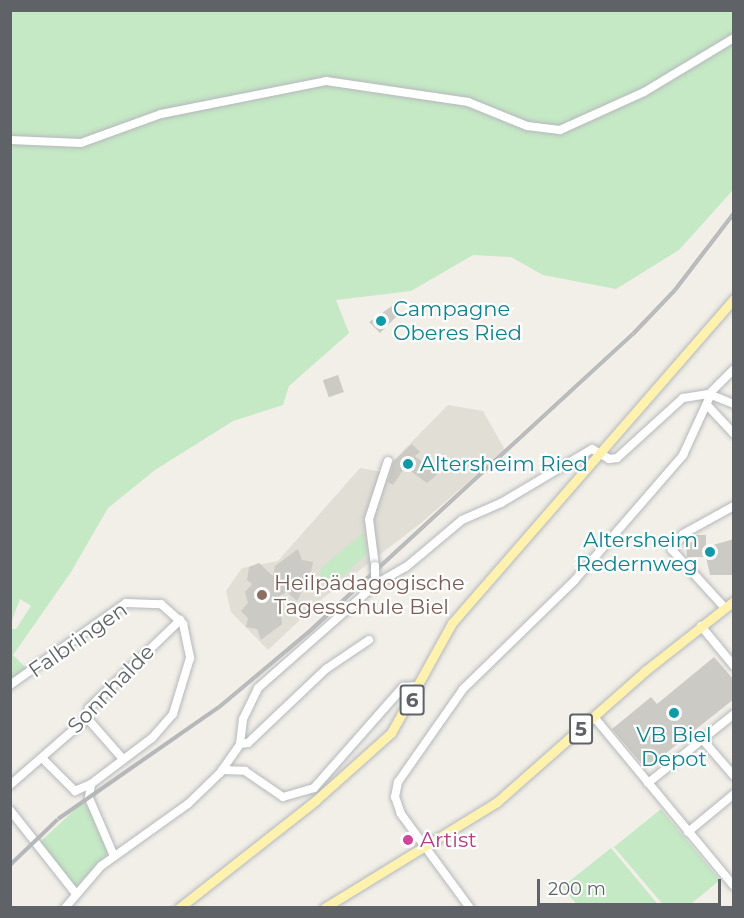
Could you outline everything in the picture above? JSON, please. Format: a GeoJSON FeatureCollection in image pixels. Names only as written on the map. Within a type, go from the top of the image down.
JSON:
{"type":"FeatureCollection","features":[{"type":"Feature","properties":{"kind":"main road","name":"6"},"geometry":{"type":"LineString","coordinates":[[179,908],[376,747],[402,719],[452,623],[734,299]]}},
{"type":"Feature","properties":{"kind":"main road","name":"5"},"geometry":{"type":"LineString","coordinates":[[324,908],[503,798],[594,717],[701,626],[734,601]]}},
{"type":"Feature","properties":{"kind":"street"},"geometry":{"type":"LineString","coordinates":[[10,140],[81,143],[161,114],[326,81],[468,102],[528,126],[560,130],[603,113],[697,62],[734,38]]}},
{"type":"Feature","properties":{"kind":"street"},"geometry":{"type":"LineString","coordinates":[[65,908],[114,856],[188,804],[222,770],[240,744],[243,719],[258,688],[376,580],[406,567],[468,516],[501,503],[592,449],[609,459],[617,458],[675,402],[710,394],[734,369]]}},
{"type":"Feature","properties":{"kind":"street"},"geometry":{"type":"LineString","coordinates":[[710,394],[734,404]]}},
{"type":"Feature","properties":{"kind":"street"},"geometry":{"type":"LineString","coordinates":[[470,908],[423,848],[398,808],[395,792],[401,777],[463,689],[574,582],[683,455],[708,406],[710,394]]}},
{"type":"Feature","properties":{"kind":"street"},"geometry":{"type":"LineString","coordinates":[[708,406],[734,434]]}},
{"type":"Feature","properties":{"kind":"street"},"geometry":{"type":"LineString","coordinates":[[376,580],[369,519],[388,461]]}},
{"type":"Feature","properties":{"kind":"street"},"geometry":{"type":"LineString","coordinates":[[725,608],[672,550],[683,534],[734,506]]}},
{"type":"Feature","properties":{"kind":"street","name":"Falbringen"},"geometry":{"type":"LineString","coordinates":[[10,685],[122,605],[153,602],[180,620]]}},
{"type":"Feature","properties":{"kind":"street"},"geometry":{"type":"LineString","coordinates":[[75,791],[91,784],[159,732],[178,704],[191,647],[180,620]]}},
{"type":"Feature","properties":{"kind":"street","name":"Sonnhalde"},"geometry":{"type":"LineString","coordinates":[[10,785],[87,718],[89,708],[180,620]]}},
{"type":"Feature","properties":{"kind":"street"},"geometry":{"type":"LineString","coordinates":[[701,626],[734,666]]}},
{"type":"Feature","properties":{"kind":"street"},"geometry":{"type":"LineString","coordinates":[[240,744],[248,743],[326,669],[369,640]]}},
{"type":"Feature","properties":{"kind":"street"},"geometry":{"type":"LineString","coordinates":[[222,770],[245,771],[283,797],[314,788],[403,687],[418,686]]}},
{"type":"Feature","properties":{"kind":"street"},"geometry":{"type":"LineString","coordinates":[[648,783],[734,714]]}},
{"type":"Feature","properties":{"kind":"street"},"geometry":{"type":"LineString","coordinates":[[594,717],[688,832],[732,881]]}},
{"type":"Feature","properties":{"kind":"street"},"geometry":{"type":"LineString","coordinates":[[87,718],[123,759]]}},
{"type":"Feature","properties":{"kind":"street"},"geometry":{"type":"LineString","coordinates":[[702,739],[734,776]]}},
{"type":"Feature","properties":{"kind":"street"},"geometry":{"type":"LineString","coordinates":[[42,758],[75,791],[89,798]]}},
{"type":"Feature","properties":{"kind":"street"},"geometry":{"type":"LineString","coordinates":[[91,784],[89,798],[114,856]]}},
{"type":"Feature","properties":{"kind":"street"},"geometry":{"type":"LineString","coordinates":[[688,832],[734,794]]}},
{"type":"Feature","properties":{"kind":"street"},"geometry":{"type":"LineString","coordinates":[[10,810],[76,894]]}},
{"type":"Feature","properties":{"kind":"shaded area"},"geometry":{"type":"Polygon","coordinates":[[[448,405],[483,411],[505,450],[421,523],[322,599],[268,650],[231,612],[226,591],[242,568],[278,561],[360,468],[382,472],[448,405]]]}},
{"type":"Feature","properties":{"kind":"green space"},"geometry":{"type":"Polygon","coordinates":[[[11,11],[733,11],[733,190],[679,250],[616,289],[543,275],[511,257],[473,255],[411,291],[336,300],[349,333],[289,386],[283,405],[233,421],[155,470],[108,508],[71,572],[13,655],[29,671],[11,680],[11,629],[16,629],[31,606],[20,599],[11,623],[11,11]]]}},
{"type":"Feature","properties":{"kind":"green space"},"geometry":{"type":"Polygon","coordinates":[[[363,533],[367,554],[327,590],[320,577],[321,568],[363,533]]]}},
{"type":"Feature","properties":{"kind":"green space"},"geometry":{"type":"Polygon","coordinates":[[[84,801],[108,843],[106,856],[76,887],[39,843],[84,801]]]}},
{"type":"Feature","properties":{"kind":"green space"},"geometry":{"type":"Polygon","coordinates":[[[661,809],[720,880],[687,907],[665,907],[614,847],[661,809]]]}},
{"type":"Feature","properties":{"kind":"green space"},"geometry":{"type":"Polygon","coordinates":[[[611,848],[660,907],[579,907],[562,887],[611,848]]]}},
{"type":"Feature","properties":{"kind":"building","name":"Campagne Oberes Ried"},"geometry":{"type":"Polygon","coordinates":[[[392,306],[398,315],[380,333],[369,322],[392,306]]]}},
{"type":"Feature","properties":{"kind":"building"},"geometry":{"type":"Polygon","coordinates":[[[338,375],[344,392],[329,397],[323,380],[338,375]]]}},
{"type":"Feature","properties":{"kind":"building","name":"Altersheim Ried"},"geometry":{"type":"Polygon","coordinates":[[[412,444],[420,452],[415,456],[438,474],[427,483],[405,467],[393,485],[388,482],[394,461],[412,444]]]}},
{"type":"Feature","properties":{"kind":"building","name":"Altersheim Redernweg"},"geometry":{"type":"Polygon","coordinates":[[[694,535],[706,535],[706,547],[734,539],[734,575],[710,575],[706,557],[687,557],[686,542],[692,542],[694,535]]]}},
{"type":"Feature","properties":{"kind":"building","name":"Heilpädagogische Tagesschule Biel"},"geometry":{"type":"Polygon","coordinates":[[[298,549],[302,560],[313,562],[311,572],[306,574],[315,582],[313,592],[302,591],[297,601],[287,592],[279,596],[282,624],[261,640],[257,629],[246,627],[248,618],[241,611],[248,603],[245,592],[252,584],[247,580],[249,567],[259,563],[273,576],[275,566],[298,549]]]}},
{"type":"Feature","properties":{"kind":"building","name":"VB Biel Depot"},"geometry":{"type":"Polygon","coordinates":[[[714,657],[734,680],[734,699],[646,769],[612,729],[651,697],[657,704],[714,657]]]}},
{"type":"Feature","properties":{"kind":"railway"},"geometry":{"type":"LineString","coordinates":[[10,865],[58,819],[218,708],[312,629],[633,334],[675,290],[734,213]]}},
{"type":"Feature","properties":{"kind":"place","name":"Campagne Oberes Ried"},"geometry":{"type":"Point","coordinates":[381,321]}},
{"type":"Feature","properties":{"kind":"place","name":"Altersheim Ried"},"geometry":{"type":"Point","coordinates":[408,464]}},
{"type":"Feature","properties":{"kind":"place","name":"Altersheim Redernweg"},"geometry":{"type":"Point","coordinates":[710,552]}},
{"type":"Feature","properties":{"kind":"place","name":"Heilpädagogische Tagesschule Biel"},"geometry":{"type":"Point","coordinates":[262,595]}},
{"type":"Feature","properties":{"kind":"place","name":"VB Biel Depot"},"geometry":{"type":"Point","coordinates":[674,713]}},
{"type":"Feature","properties":{"kind":"place","name":"Artist"},"geometry":{"type":"Point","coordinates":[408,840]}}]}
